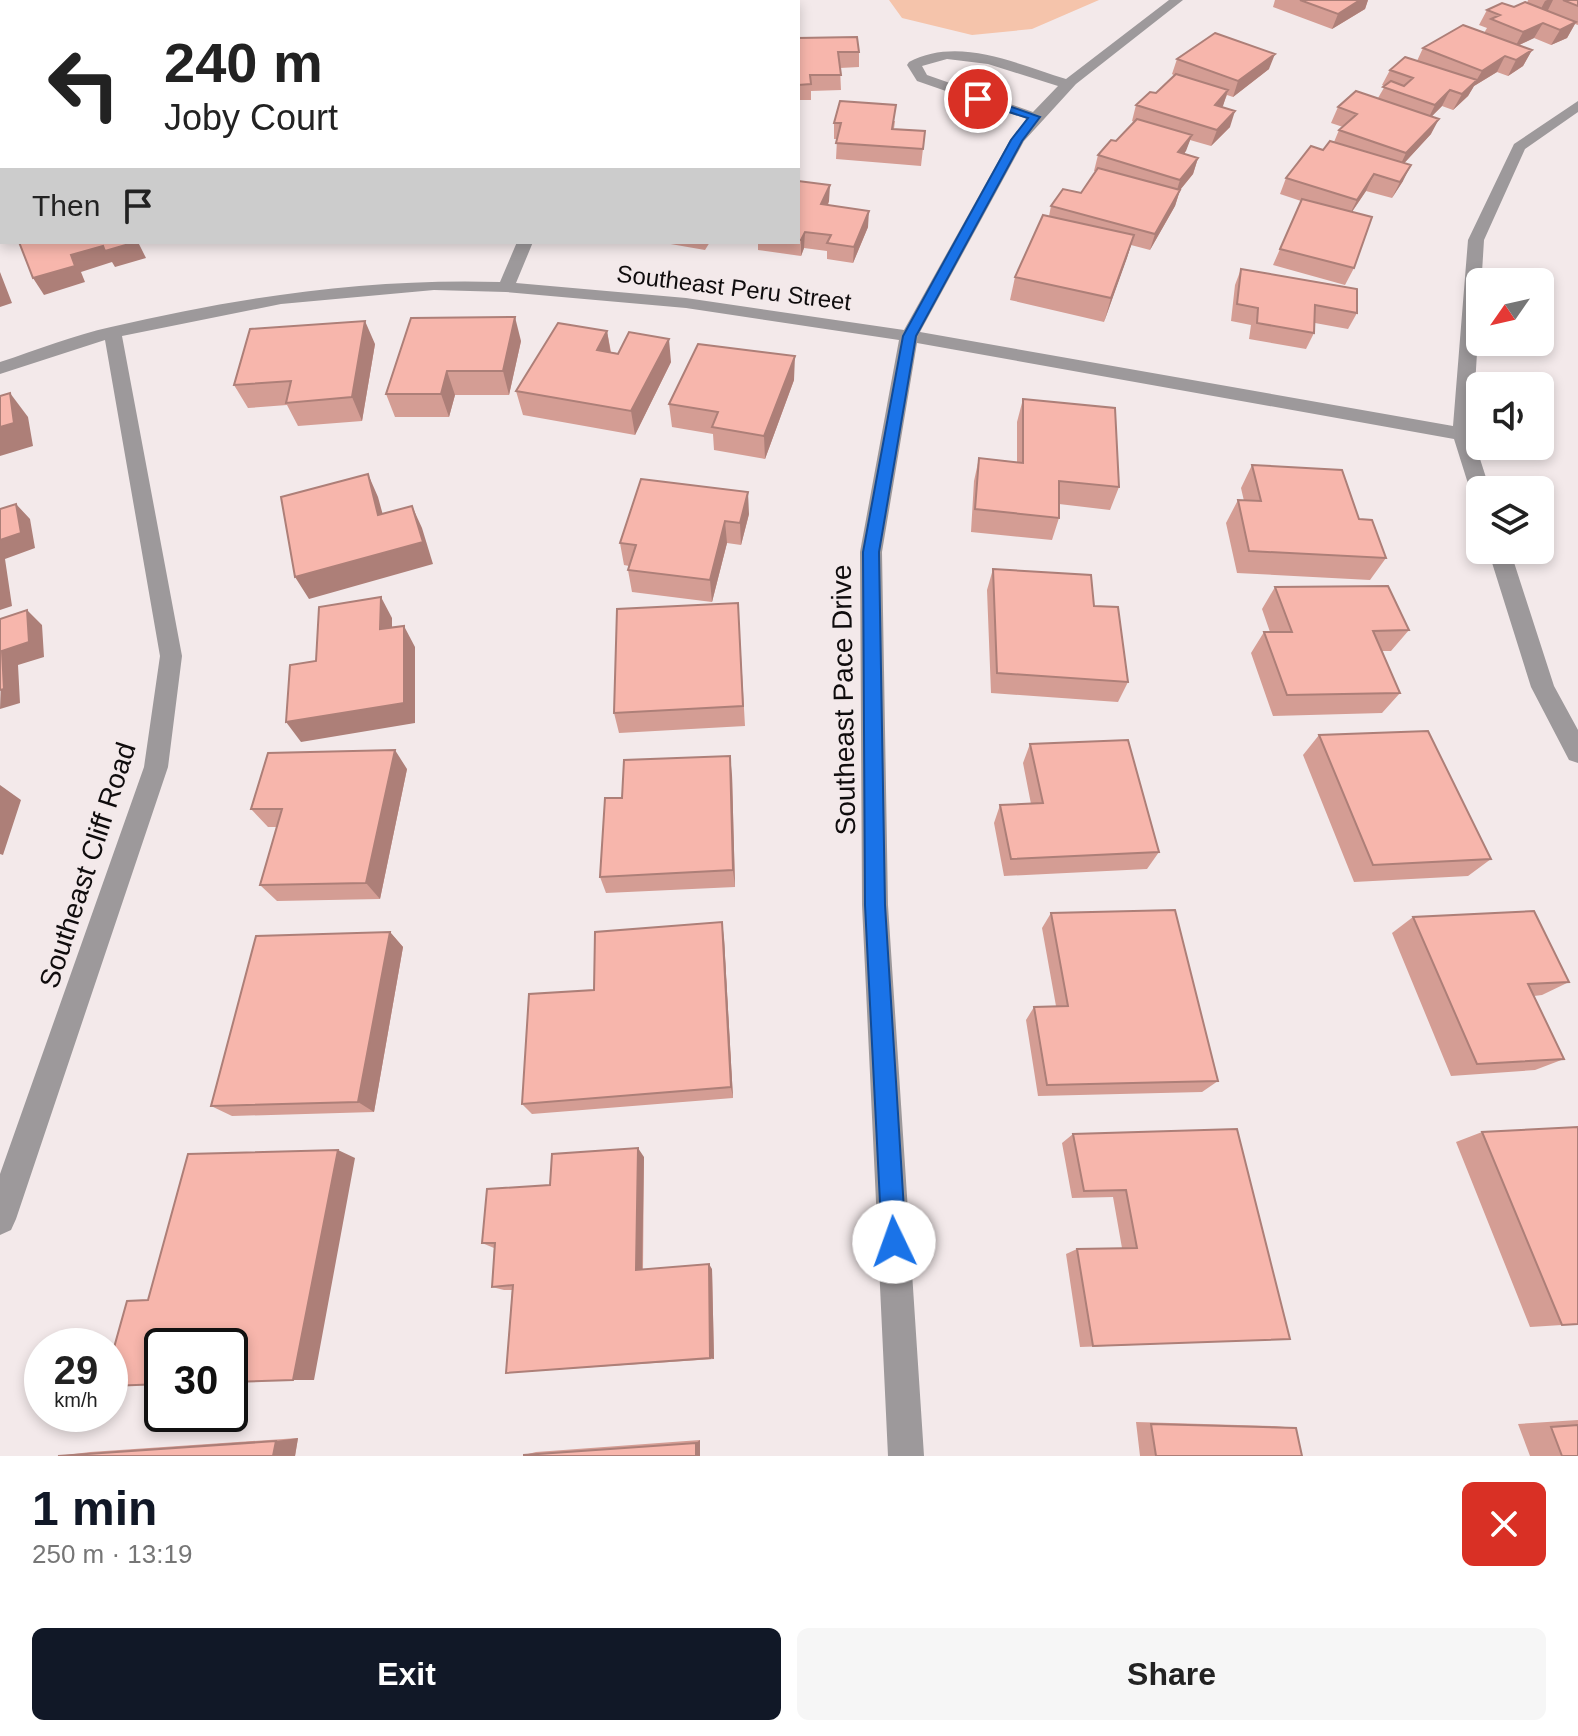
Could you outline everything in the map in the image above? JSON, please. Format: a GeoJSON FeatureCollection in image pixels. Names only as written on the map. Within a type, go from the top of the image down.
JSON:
{"type":"FeatureCollection","features":[{"type":"Feature","properties":{"kind":"street","name":"Southeast Pace Drive"},"geometry":{"type":"LineString","coordinates":[[906,1456],[875,905],[871,552],[909,336],[1017,140],[1035,117],[1105,51],[1177,0]]}},
{"type":"Feature","properties":{"kind":"street"},"geometry":{"type":"LineString","coordinates":[[1035,117],[922,78],[914,65],[936,55],[966,55],[1069,85]]}},
{"type":"Feature","properties":{"kind":"street"},"geometry":{"type":"LineString","coordinates":[[1476,476],[1462,434],[1476,240],[1519,147],[1578,105]]}},
{"type":"Feature","properties":{"kind":"street"},"geometry":{"type":"LineString","coordinates":[[506,287],[524,244]]}},
{"type":"Feature","properties":{"kind":"street","name":"Southeast Peru Street"},"geometry":{"type":"LineString","coordinates":[[0,368],[112,332],[281,299],[434,285],[506,287],[686,303],[909,336],[1462,434]]}},
{"type":"Feature","properties":{"kind":"street","name":"Southeast Cliff Road"},"geometry":{"type":"LineString","coordinates":[[0,1219],[156,767],[171,656],[112,332]]}},
{"type":"Feature","properties":{"kind":"street"},"geometry":{"type":"LineString","coordinates":[[1503,564],[1543,687],[1578,753]]}},
{"type":"Feature","properties":{"kind":"shaded area"},"geometry":{"type":"Polygon","coordinates":[[[889,0],[1099,0],[1032,29],[972,35],[902,18],[889,0]]]}},
{"type":"Feature","properties":{"kind":"building"},"geometry":{"type":"Polygon","coordinates":[[[1300,0],[1360,0],[1338,14],[1300,0]]]}},
{"type":"Feature","properties":{"kind":"building"},"geometry":{"type":"Polygon","coordinates":[[[1563,0],[1578,0],[1578,6],[1563,0]]]}},
{"type":"Feature","properties":{"kind":"building"},"geometry":{"type":"Polygon","coordinates":[[[1525,2],[1576,22],[1560,30],[1543,23],[1523,32],[1491,19],[1500,15],[1487,10],[1502,3],[1514,7],[1525,2]]]}},
{"type":"Feature","properties":{"kind":"building"},"geometry":{"type":"Polygon","coordinates":[[[1463,25],[1532,50],[1516,60],[1505,56],[1482,71],[1423,48],[1463,25]]]}},
{"type":"Feature","properties":{"kind":"building"},"geometry":{"type":"Polygon","coordinates":[[[1215,33],[1275,54],[1238,81],[1177,59],[1215,33]]]}},
{"type":"Feature","properties":{"kind":"building"},"geometry":{"type":"Polygon","coordinates":[[[857,37],[859,52],[838,52],[841,75],[810,75],[811,84],[800,85],[800,38],[857,37]]]}},
{"type":"Feature","properties":{"kind":"building"},"geometry":{"type":"Polygon","coordinates":[[[1405,57],[1477,80],[1462,94],[1450,90],[1435,105],[1383,87],[1391,81],[1404,86],[1413,78],[1390,70],[1405,57]]]}},
{"type":"Feature","properties":{"kind":"building"},"geometry":{"type":"Polygon","coordinates":[[[1176,74],[1228,90],[1215,105],[1235,111],[1217,130],[1136,105],[1150,92],[1156,93],[1176,74]]]}},
{"type":"Feature","properties":{"kind":"building"},"geometry":{"type":"Polygon","coordinates":[[[1356,91],[1439,119],[1406,153],[1339,130],[1357,114],[1338,107],[1356,91]]]}},
{"type":"Feature","properties":{"kind":"building"},"geometry":{"type":"Polygon","coordinates":[[[840,101],[896,105],[892,129],[925,131],[923,149],[836,143],[841,123],[834,123],[840,101]]]}},
{"type":"Feature","properties":{"kind":"building"},"geometry":{"type":"Polygon","coordinates":[[[1137,119],[1192,135],[1178,152],[1198,158],[1180,180],[1098,155],[1137,119]]]}},
{"type":"Feature","properties":{"kind":"building"},"geometry":{"type":"Polygon","coordinates":[[[1330,141],[1411,165],[1400,182],[1374,174],[1357,200],[1286,178],[1311,146],[1323,150],[1330,141]]]}},
{"type":"Feature","properties":{"kind":"building"},"geometry":{"type":"Polygon","coordinates":[[[1098,168],[1180,190],[1155,234],[1051,206],[1063,189],[1081,193],[1098,168]]]}},
{"type":"Feature","properties":{"kind":"building"},"geometry":{"type":"Polygon","coordinates":[[[800,181],[830,185],[821,204],[869,211],[854,247],[827,243],[831,235],[805,232],[801,240],[800,181]]]}},
{"type":"Feature","properties":{"kind":"building"},"geometry":{"type":"Polygon","coordinates":[[[1302,199],[1372,217],[1354,268],[1280,249],[1302,199]]]}},
{"type":"Feature","properties":{"kind":"building"},"geometry":{"type":"Polygon","coordinates":[[[1043,215],[1134,235],[1111,298],[1015,277],[1043,215]]]}},
{"type":"Feature","properties":{"kind":"building"},"geometry":{"type":"Polygon","coordinates":[[[20,244],[129,244],[105,251],[103,246],[71,255],[75,266],[33,278],[20,244]]]}},
{"type":"Feature","properties":{"kind":"building"},"geometry":{"type":"Polygon","coordinates":[[[1241,269],[1357,289],[1357,313],[1315,305],[1314,333],[1257,323],[1258,308],[1237,304],[1241,269]]]}},
{"type":"Feature","properties":{"kind":"building"},"geometry":{"type":"Polygon","coordinates":[[[515,317],[503,371],[447,371],[441,394],[386,394],[411,318],[515,317]]]}},
{"type":"Feature","properties":{"kind":"building"},"geometry":{"type":"Polygon","coordinates":[[[365,321],[352,397],[286,403],[291,381],[234,385],[250,329],[365,321]]]}},
{"type":"Feature","properties":{"kind":"building"},"geometry":{"type":"Polygon","coordinates":[[[558,323],[607,331],[597,350],[618,354],[629,332],[669,339],[631,411],[516,391],[558,323]]]}},
{"type":"Feature","properties":{"kind":"building"},"geometry":{"type":"Polygon","coordinates":[[[698,344],[795,356],[764,436],[712,427],[718,412],[669,404],[698,344]]]}},
{"type":"Feature","properties":{"kind":"building"},"geometry":{"type":"Polygon","coordinates":[[[10,393],[14,423],[0,427],[0,396],[10,393]]]}},
{"type":"Feature","properties":{"kind":"building"},"geometry":{"type":"Polygon","coordinates":[[[1023,399],[1115,408],[1119,487],[1059,481],[1059,518],[975,509],[979,458],[1023,463],[1023,399]]]}},
{"type":"Feature","properties":{"kind":"building"},"geometry":{"type":"Polygon","coordinates":[[[1252,465],[1342,470],[1359,519],[1372,520],[1386,558],[1249,551],[1238,500],[1261,501],[1252,465]]]}},
{"type":"Feature","properties":{"kind":"building"},"geometry":{"type":"Polygon","coordinates":[[[368,474],[378,515],[412,506],[423,542],[295,577],[281,497],[368,474]]]}},
{"type":"Feature","properties":{"kind":"building"},"geometry":{"type":"Polygon","coordinates":[[[641,479],[748,492],[740,523],[725,521],[710,580],[628,570],[636,545],[620,543],[641,479]]]}},
{"type":"Feature","properties":{"kind":"building"},"geometry":{"type":"Polygon","coordinates":[[[16,504],[21,533],[0,540],[0,509],[16,504]]]}},
{"type":"Feature","properties":{"kind":"building"},"geometry":{"type":"Polygon","coordinates":[[[993,569],[1091,575],[1094,606],[1118,607],[1128,682],[997,673],[993,569]]]}},
{"type":"Feature","properties":{"kind":"building"},"geometry":{"type":"Polygon","coordinates":[[[1388,586],[1409,630],[1373,631],[1400,693],[1287,695],[1264,632],[1292,632],[1275,587],[1388,586]]]}},
{"type":"Feature","properties":{"kind":"building"},"geometry":{"type":"Polygon","coordinates":[[[381,597],[380,629],[404,626],[404,703],[286,722],[290,665],[316,661],[319,607],[381,597]]]}},
{"type":"Feature","properties":{"kind":"building"},"geometry":{"type":"Polygon","coordinates":[[[738,603],[743,706],[614,713],[617,609],[738,603]]]}},
{"type":"Feature","properties":{"kind":"building"},"geometry":{"type":"Polygon","coordinates":[[[27,610],[29,642],[2,651],[4,689],[0,690],[0,619],[27,610]]]}},
{"type":"Feature","properties":{"kind":"building"},"geometry":{"type":"Polygon","coordinates":[[[1428,731],[1491,859],[1373,865],[1319,735],[1428,731]]]}},
{"type":"Feature","properties":{"kind":"building"},"geometry":{"type":"Polygon","coordinates":[[[1128,740],[1159,852],[1011,859],[1000,805],[1043,803],[1030,744],[1128,740]]]}},
{"type":"Feature","properties":{"kind":"building"},"geometry":{"type":"Polygon","coordinates":[[[395,750],[366,883],[260,885],[282,809],[251,809],[268,753],[395,750]]]}},
{"type":"Feature","properties":{"kind":"building"},"geometry":{"type":"Polygon","coordinates":[[[730,756],[733,870],[600,877],[605,798],[622,798],[624,760],[730,756]]]}},
{"type":"Feature","properties":{"kind":"building"},"geometry":{"type":"Polygon","coordinates":[[[1175,910],[1218,1081],[1047,1085],[1034,1007],[1068,1006],[1051,913],[1175,910]]]}},
{"type":"Feature","properties":{"kind":"building"},"geometry":{"type":"Polygon","coordinates":[[[1534,911],[1569,982],[1528,984],[1564,1059],[1477,1064],[1413,917],[1534,911]]]}},
{"type":"Feature","properties":{"kind":"building"},"geometry":{"type":"Polygon","coordinates":[[[722,922],[731,1087],[522,1104],[529,994],[594,990],[595,932],[722,922]]]}},
{"type":"Feature","properties":{"kind":"building"},"geometry":{"type":"Polygon","coordinates":[[[390,932],[358,1102],[211,1106],[256,936],[390,932]]]}},
{"type":"Feature","properties":{"kind":"building"},"geometry":{"type":"Polygon","coordinates":[[[1578,1127],[1578,1324],[1562,1325],[1482,1132],[1578,1127]]]}},
{"type":"Feature","properties":{"kind":"building"},"geometry":{"type":"Polygon","coordinates":[[[1237,1129],[1290,1339],[1093,1346],[1077,1249],[1137,1248],[1126,1190],[1084,1191],[1073,1134],[1237,1129]]]}},
{"type":"Feature","properties":{"kind":"building"},"geometry":{"type":"Polygon","coordinates":[[[638,1148],[636,1270],[709,1264],[710,1358],[506,1373],[513,1285],[492,1287],[495,1243],[482,1243],[487,1189],[550,1185],[552,1154],[638,1148]]]}},
{"type":"Feature","properties":{"kind":"building"},"geometry":{"type":"Polygon","coordinates":[[[338,1150],[293,1380],[248,1381],[248,1328],[144,1328],[144,1385],[128,1385],[128,1328],[119,1328],[127,1301],[148,1300],[188,1154],[338,1150]]]}},
{"type":"Feature","properties":{"kind":"building"},"geometry":{"type":"Polygon","coordinates":[[[1151,1424],[1296,1428],[1302,1456],[1156,1456],[1151,1424]]]}},
{"type":"Feature","properties":{"kind":"building"},"geometry":{"type":"Polygon","coordinates":[[[1578,1425],[1578,1456],[1562,1456],[1551,1427],[1578,1425]]]}},
{"type":"Feature","properties":{"kind":"building"},"geometry":{"type":"Polygon","coordinates":[[[276,1441],[273,1456],[58,1456],[276,1441]]]}},
{"type":"Feature","properties":{"kind":"building"},"geometry":{"type":"Polygon","coordinates":[[[696,1443],[696,1456],[524,1456],[524,1455],[696,1443]]]}},
{"type":"Feature","properties":{"kind":"route"},"geometry":{"type":"LineString","coordinates":[[894,1242],[875,905],[871,552],[909,336],[1017,140],[1035,117],[978,99]]}}]}
